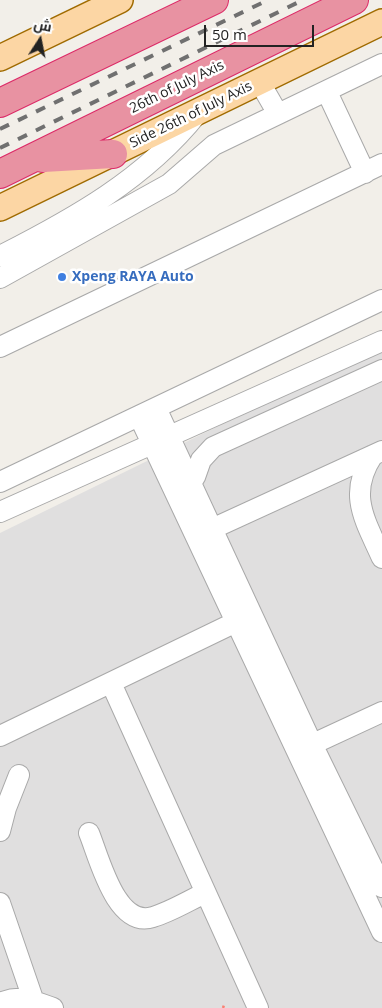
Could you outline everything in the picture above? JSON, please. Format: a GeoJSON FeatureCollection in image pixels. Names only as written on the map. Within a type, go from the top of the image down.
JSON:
{"type":"FeatureCollection","features":[{"type":"Feature","properties":{"kind":"highway"},"geometry":{"type":"LineString","coordinates":[[0,103],[214,0]]}},
{"type":"Feature","properties":{"kind":"highway","name":"26th of July Axis"},"geometry":{"type":"LineString","coordinates":[[0,174],[354,0]]}},
{"type":"Feature","properties":{"kind":"highway"},"geometry":{"type":"LineString","coordinates":[[32,159],[113,154]]}},
{"type":"Feature","properties":{"kind":"main road"},"geometry":{"type":"LineString","coordinates":[[0,58],[120,0]]}},
{"type":"Feature","properties":{"kind":"main road","name":"Side 26th of July Axis"},"geometry":{"type":"LineString","coordinates":[[0,208],[382,22]]}},
{"type":"Feature","properties":{"kind":"street"},"geometry":{"type":"LineString","coordinates":[[0,278],[169,184],[214,145],[382,64]]}},
{"type":"Feature","properties":{"kind":"street"},"geometry":{"type":"LineString","coordinates":[[259,81],[278,114]]}},
{"type":"Feature","properties":{"kind":"street"},"geometry":{"type":"LineString","coordinates":[[0,347],[374,168],[326,92]]}},
{"type":"Feature","properties":{"kind":"street"},"geometry":{"type":"LineString","coordinates":[[0,256],[83,210],[135,175],[173,142],[201,110]]}},
{"type":"Feature","properties":{"kind":"street"},"geometry":{"type":"LineString","coordinates":[[0,482],[382,300]]}},
{"type":"Feature","properties":{"kind":"street"},"geometry":{"type":"LineString","coordinates":[[0,512],[382,341]]}},
{"type":"Feature","properties":{"kind":"street"},"geometry":{"type":"LineString","coordinates":[[191,479],[195,477],[201,460],[213,447],[382,370]]}},
{"type":"Feature","properties":{"kind":"street"},"geometry":{"type":"LineString","coordinates":[[148,412],[162,441],[236,622],[308,756],[379,876],[369,884],[358,883]]}},
{"type":"Feature","properties":{"kind":"street"},"geometry":{"type":"LineString","coordinates":[[162,441],[191,479],[214,528],[358,883],[382,932]]}},
{"type":"Feature","properties":{"kind":"street"},"geometry":{"type":"LineString","coordinates":[[214,528],[378,453]]}},
{"type":"Feature","properties":{"kind":"street"},"geometry":{"type":"LineString","coordinates":[[378,453],[361,477],[360,503],[382,558]]}},
{"type":"Feature","properties":{"kind":"street"},"geometry":{"type":"LineString","coordinates":[[0,736],[236,622]]}},
{"type":"Feature","properties":{"kind":"street"},"geometry":{"type":"LineString","coordinates":[[111,683],[258,1008]]}},
{"type":"Feature","properties":{"kind":"street"},"geometry":{"type":"LineString","coordinates":[[308,756],[382,712]]}},
{"type":"Feature","properties":{"kind":"street"},"geometry":{"type":"LineString","coordinates":[[0,827],[19,775]]}},
{"type":"Feature","properties":{"kind":"street"},"geometry":{"type":"LineString","coordinates":[[89,833],[116,901],[131,914],[151,918],[205,893]]}},
{"type":"Feature","properties":{"kind":"street"},"geometry":{"type":"LineString","coordinates":[[1,910],[29,1004]]}},
{"type":"Feature","properties":{"kind":"shaded area"},"geometry":{"type":"Polygon","coordinates":[[[382,346],[382,1008],[0,1008],[0,533],[382,346]]]}},
{"type":"Feature","properties":{"kind":"railway"},"geometry":{"type":"LineString","coordinates":[[0,129],[268,0]]}},
{"type":"Feature","properties":{"kind":"railway"},"geometry":{"type":"LineString","coordinates":[[0,148],[303,0]]}},
{"type":"Feature","properties":{"kind":"place","name":"Xpeng RAYA Auto"},"geometry":{"type":"Point","coordinates":[62,277]}}]}
